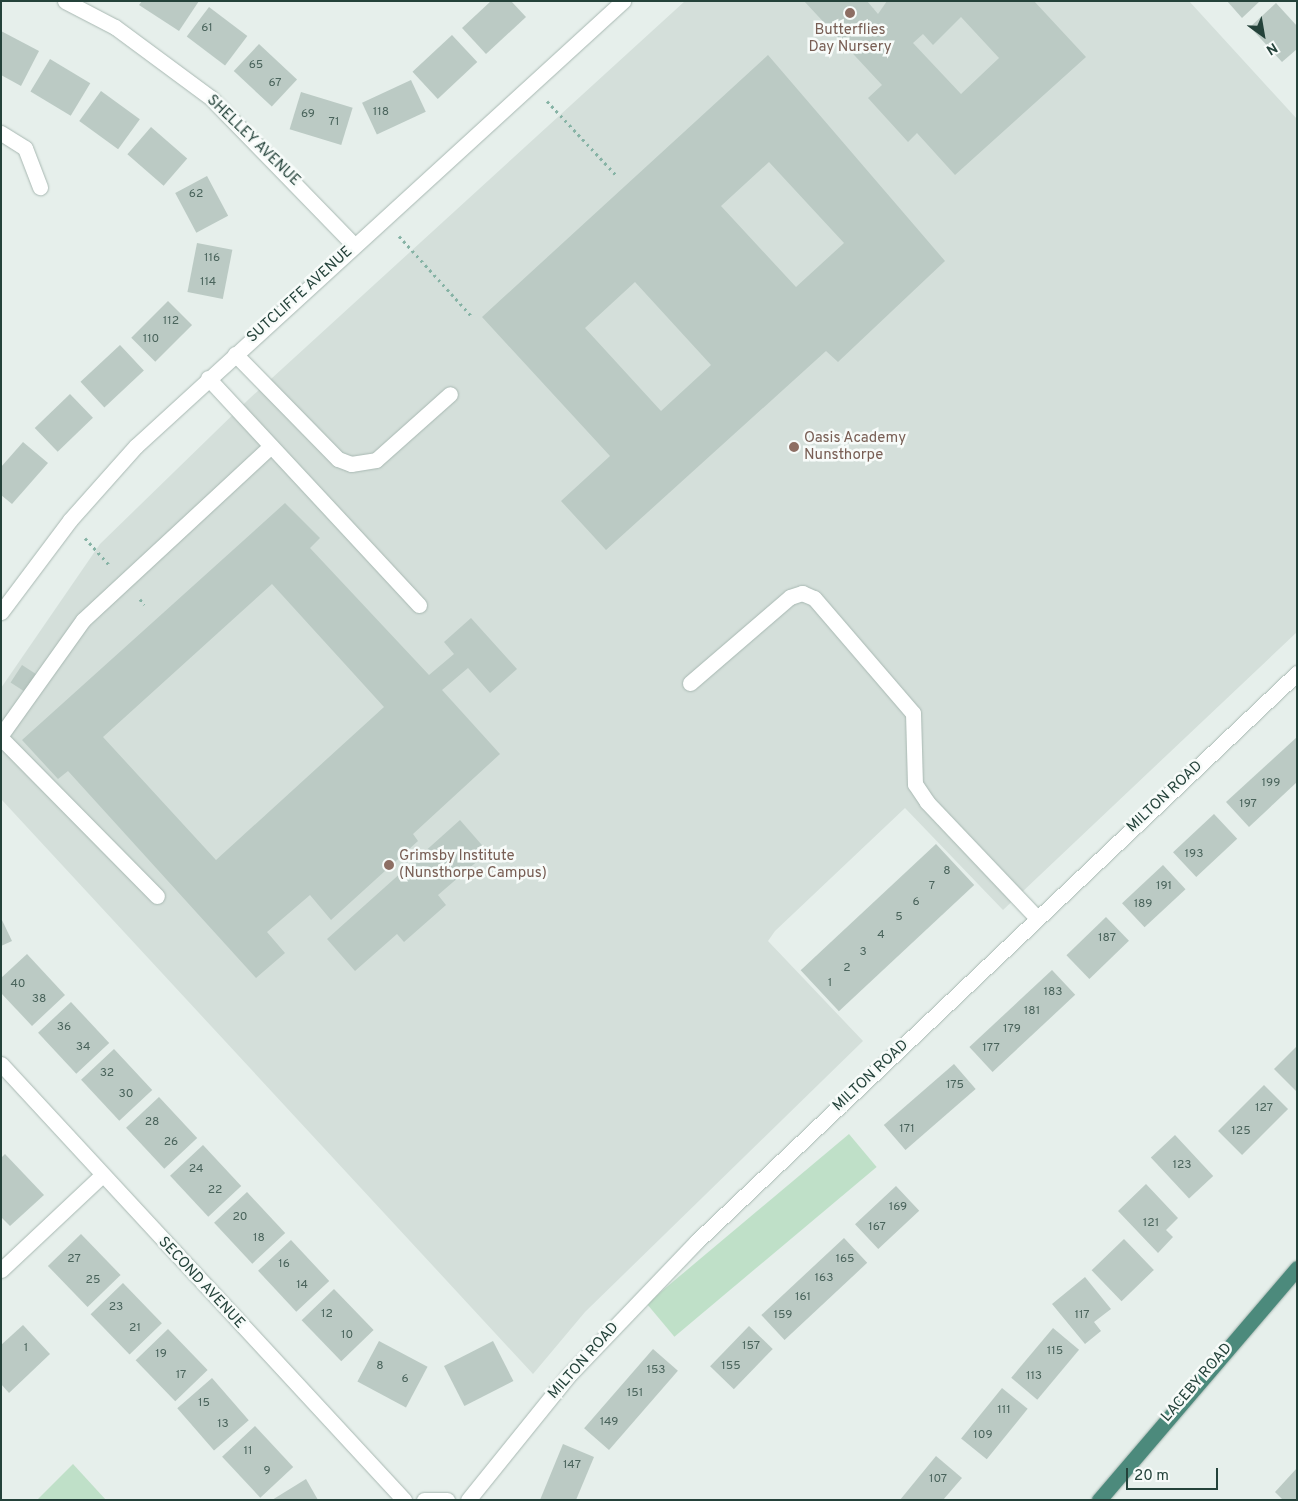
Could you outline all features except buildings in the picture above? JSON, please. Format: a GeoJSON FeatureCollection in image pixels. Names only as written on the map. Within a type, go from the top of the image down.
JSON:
{"type":"FeatureCollection","features":[{"type":"Feature","properties":{"kind":"highway","name":"LACEBY ROAD"},"geometry":{"type":"LineString","coordinates":[[1098,1500],[1297,1268]]}},
{"type":"Feature","properties":{"kind":"street","name":"SHELLEY AVENUE"},"geometry":{"type":"LineString","coordinates":[[65,1],[115,27],[211,98],[354,245]]}},
{"type":"Feature","properties":{"kind":"street","name":"SUTCLIFFE AVENUE"},"geometry":{"type":"LineString","coordinates":[[1,612],[70,520],[136,446],[208,378],[623,1]]}},
{"type":"Feature","properties":{"kind":"street"},"geometry":{"type":"LineString","coordinates":[[1,133],[25,148],[40,187]]}},
{"type":"Feature","properties":{"kind":"street"},"geometry":{"type":"LineString","coordinates":[[235,354],[338,459],[351,464],[376,460],[450,394]]}},
{"type":"Feature","properties":{"kind":"street"},"geometry":{"type":"LineString","coordinates":[[208,378],[419,605]]}},
{"type":"Feature","properties":{"kind":"street"},"geometry":{"type":"LineString","coordinates":[[157,896],[1,737],[83,620],[271,446]]}},
{"type":"Feature","properties":{"kind":"street"},"geometry":{"type":"LineString","coordinates":[[690,683],[790,597],[802,594],[814,598],[913,713],[915,784],[927,802],[1037,918]]}},
{"type":"Feature","properties":{"kind":"street","name":"MILTON ROAD"},"geometry":{"type":"LineString","coordinates":[[468,1500],[568,1376],[696,1242],[1297,673]]}},
{"type":"Feature","properties":{"kind":"street","name":"SECOND AVENUE"},"geometry":{"type":"LineString","coordinates":[[1,1064],[101,1176],[404,1500]]}},
{"type":"Feature","properties":{"kind":"street"},"geometry":{"type":"LineString","coordinates":[[1,1270],[101,1176]]}},
{"type":"Feature","properties":{"kind":"street"},"geometry":{"type":"LineString","coordinates":[[424,1500],[447,1500]]}},
{"type":"Feature","properties":{"kind":"path"},"geometry":{"type":"LineString","coordinates":[[532,84],[616,175]]}},
{"type":"Feature","properties":{"kind":"path"},"geometry":{"type":"LineString","coordinates":[[384,218],[473,318]]}},
{"type":"Feature","properties":{"kind":"shaded area","name":"Oasis Academy Nunsthorpe"},"geometry":{"type":"Polygon","coordinates":[[[685,1],[1189,1],[1297,119],[1297,632],[1003,910],[905,808],[775,931],[768,941],[863,1041],[585,1312],[533,1374],[1,799],[1,688],[100,544],[249,399],[685,1]]]}},
{"type":"Feature","properties":{"kind":"green space"},"geometry":{"type":"Polygon","coordinates":[[[849,1134],[877,1167],[674,1337],[647,1304],[849,1134]]]}},
{"type":"Feature","properties":{"kind":"green space"},"geometry":{"type":"Polygon","coordinates":[[[73,1464],[106,1500],[37,1500],[73,1464]]]}},
{"type":"Feature","properties":{"kind":"place","name":"Butterflies Day Nursery"},"geometry":{"type":"Point","coordinates":[850,13]}},
{"type":"Feature","properties":{"kind":"place","name":"Oasis Academy Nunsthorpe"},"geometry":{"type":"Point","coordinates":[794,447]}},
{"type":"Feature","properties":{"kind":"place","name":"Grimsby Institute (Nunsthorpe Campus)"},"geometry":{"type":"Point","coordinates":[389,865]}}]}
